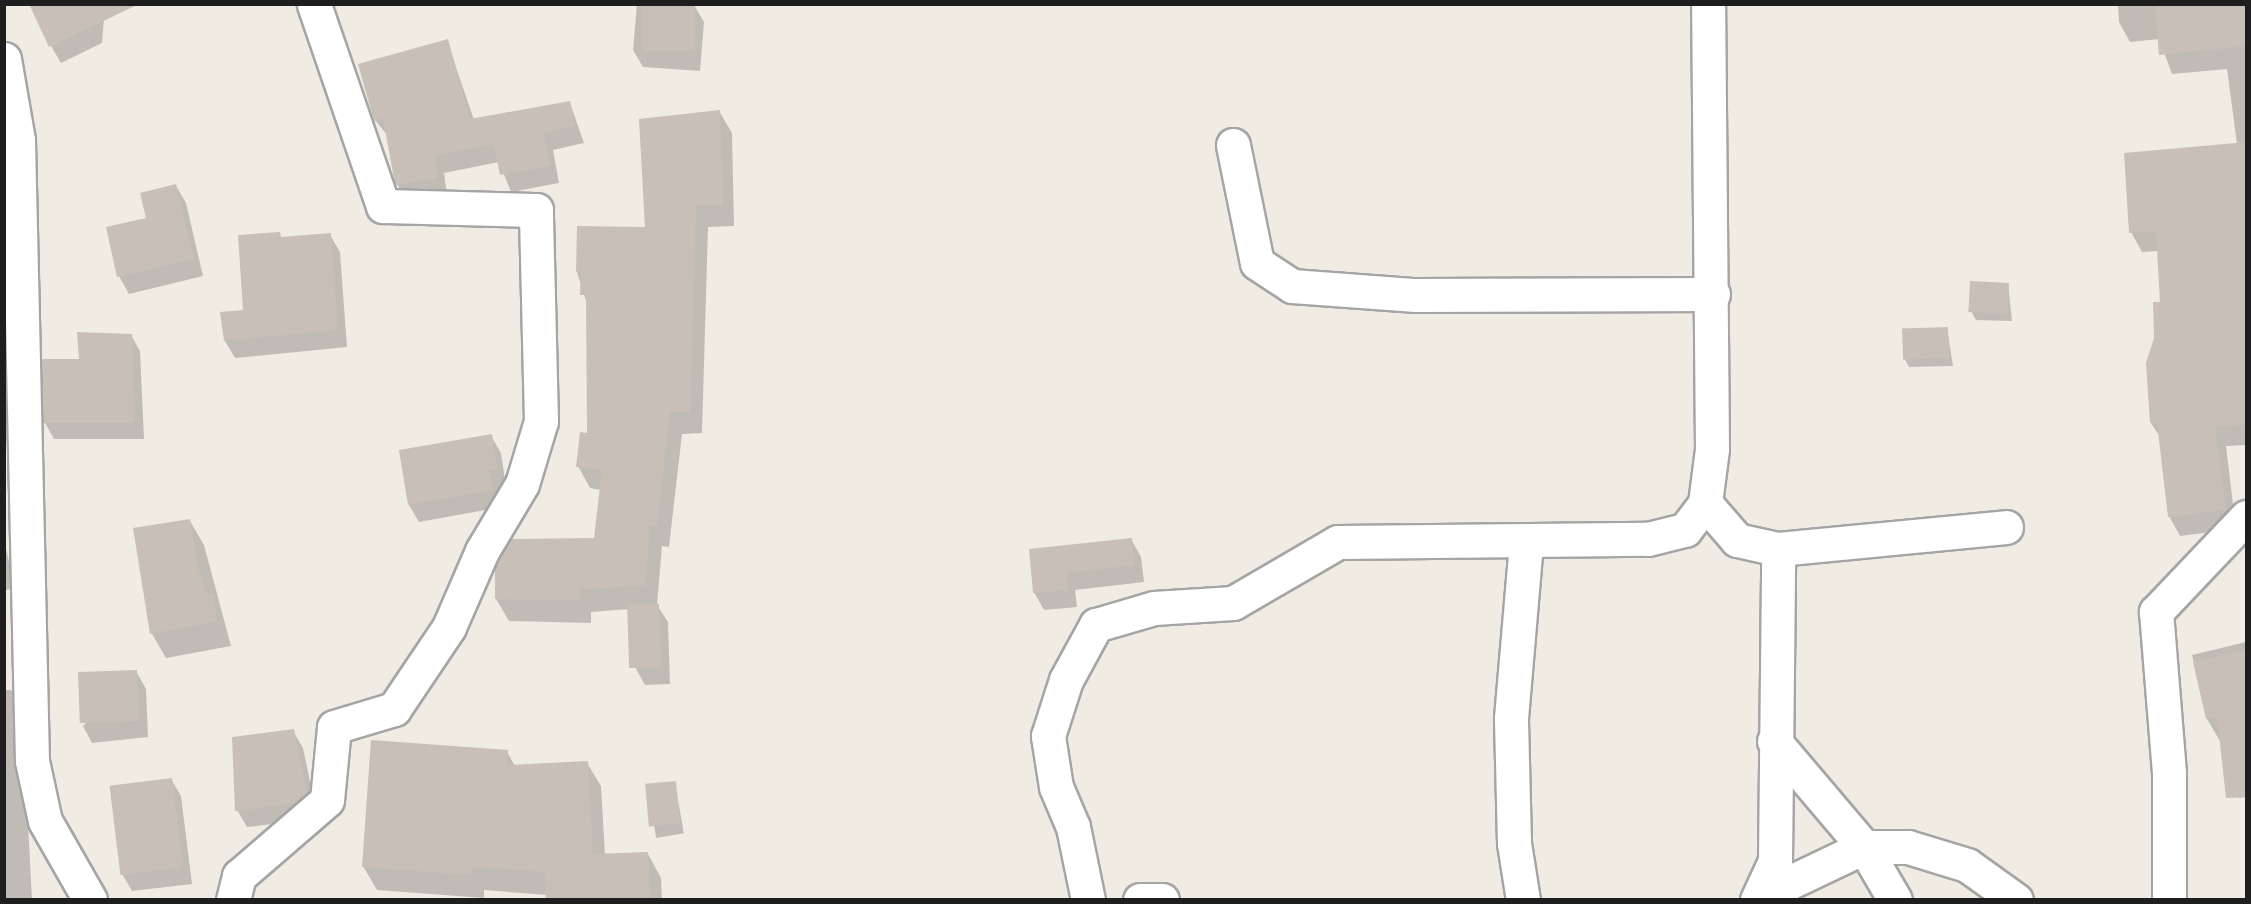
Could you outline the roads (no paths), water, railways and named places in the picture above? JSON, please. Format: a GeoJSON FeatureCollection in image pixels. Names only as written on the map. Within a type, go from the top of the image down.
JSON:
{"type":"FeatureCollection","features":[{"type":"Feature","properties":{"kind":"street"},"geometry":{"type":"LineString","coordinates":[[233,900],[239,876],[327,800],[334,727],[394,709],[449,627],[482,551],[522,484],[541,421],[536,210],[382,206],[314,4]]}},
{"type":"Feature","properties":{"kind":"street"},"geometry":{"type":"LineString","coordinates":[[1088,900],[1073,828],[1056,787],[1048,736],[1066,680],[1096,625],[1154,608],[1233,603],[1338,542],[1398,538],[1526,542],[1648,539],[1685,530],[1705,502],[1712,449],[1713,294],[1708,4]]}},
{"type":"Feature","properties":{"kind":"street"},"geometry":{"type":"LineString","coordinates":[[4,59],[18,140],[16,513],[32,761],[45,821],[90,900]]}},
{"type":"Feature","properties":{"kind":"street"},"geometry":{"type":"LineString","coordinates":[[1233,146],[1257,263],[1292,286],[1416,295],[1713,294]]}},
{"type":"Feature","properties":{"kind":"street"},"geometry":{"type":"LineString","coordinates":[[1705,502],[1737,540],[1778,549],[2006,527]]}},
{"type":"Feature","properties":{"kind":"street"},"geometry":{"type":"LineString","coordinates":[[2169,900],[2169,773],[2156,612],[2247,517]]}},
{"type":"Feature","properties":{"kind":"street"},"geometry":{"type":"LineString","coordinates":[[1523,900],[1514,843],[1511,718],[1526,542]]}},
{"type":"Feature","properties":{"kind":"street"},"geometry":{"type":"LineString","coordinates":[[1758,898],[1775,861],[1774,741],[1778,549]]}},
{"type":"Feature","properties":{"kind":"street"},"geometry":{"type":"LineString","coordinates":[[1774,741],[1864,847],[1895,900]]}},
{"type":"Feature","properties":{"kind":"street"},"geometry":{"type":"LineString","coordinates":[[1758,898],[1864,847],[1908,847],[1967,865],[2016,900]]}},
{"type":"Feature","properties":{"kind":"street"},"geometry":{"type":"LineString","coordinates":[[1140,900],[1162,900]]}}]}
